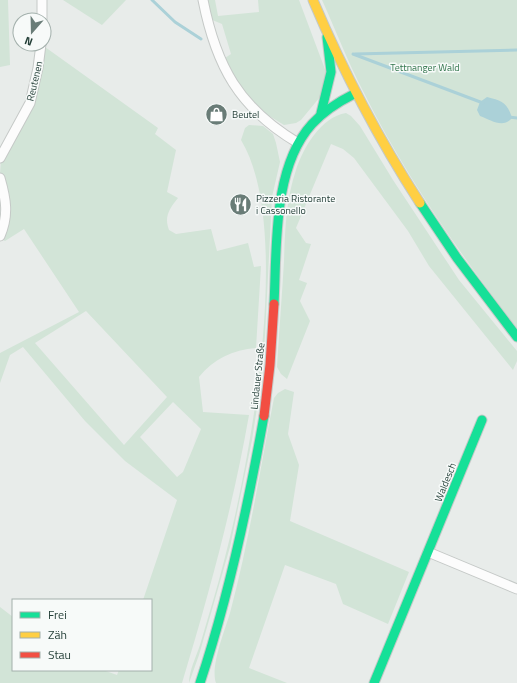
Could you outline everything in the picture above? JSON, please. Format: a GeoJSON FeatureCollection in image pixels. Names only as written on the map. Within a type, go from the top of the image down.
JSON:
{"type":"FeatureCollection","features":[{"type":"Feature","properties":{"kind":"main road"},"geometry":{"type":"LineString","coordinates":[[313,0],[326,35],[354,94],[377,135],[432,222],[480,291],[517,337]]}},
{"type":"Feature","properties":{"kind":"main road"},"geometry":{"type":"LineString","coordinates":[[321,113],[331,72],[326,35]]}},
{"type":"Feature","properties":{"kind":"main road","name":"Lindauer Straße"},"geometry":{"type":"LineString","coordinates":[[201,682],[220,620],[237,552],[266,406],[274,327],[281,204],[288,166],[305,131],[321,113],[354,94]]}},
{"type":"Feature","properties":{"kind":"main road","name":"Waldesch"},"geometry":{"type":"LineString","coordinates":[[374,683],[482,420]]}},
{"type":"Feature","properties":{"kind":"street"},"geometry":{"type":"LineString","coordinates":[[42,0],[42,12]]}},
{"type":"Feature","properties":{"kind":"street"},"geometry":{"type":"LineString","coordinates":[[203,0],[213,43],[234,86],[253,110],[282,134],[298,143]]}},
{"type":"Feature","properties":{"kind":"street","name":"Reutenen"},"geometry":{"type":"LineString","coordinates":[[0,158],[7,142],[30,103],[40,52]]}},
{"type":"Feature","properties":{"kind":"street"},"geometry":{"type":"LineString","coordinates":[[0,178],[7,209],[5,222],[0,236]]}},
{"type":"Feature","properties":{"kind":"street"},"geometry":{"type":"LineString","coordinates":[[428,552],[517,589]]}},
{"type":"Feature","properties":{"kind":"green space"},"geometry":{"type":"Polygon","coordinates":[[[0,0],[8,0],[10,65],[0,67],[0,0]]]}},
{"type":"Feature","properties":{"kind":"green space"},"geometry":{"type":"Polygon","coordinates":[[[63,0],[126,0],[102,25],[63,0]]]}},
{"type":"Feature","properties":{"kind":"green space"},"geometry":{"type":"Polygon","coordinates":[[[207,0],[215,0],[218,16],[259,12],[258,0],[299,0],[326,72],[320,97],[301,120],[296,123],[284,125],[258,109],[233,76],[225,58],[231,54],[222,24],[210,19],[207,0]]]}},
{"type":"Feature","properties":{"kind":"green space","name":"Tettnanger Wald"},"geometry":{"type":"Polygon","coordinates":[[[322,0],[517,0],[517,328],[454,243],[415,184],[379,123],[347,58],[322,0]]]}},
{"type":"Feature","properties":{"kind":"green space"},"geometry":{"type":"Polygon","coordinates":[[[43,52],[52,52],[158,128],[155,134],[176,150],[167,192],[178,198],[168,213],[167,221],[169,230],[176,234],[211,229],[217,251],[248,243],[254,267],[261,266],[256,348],[239,351],[224,356],[211,365],[199,377],[203,412],[249,415],[236,483],[220,550],[182,683],[0,683],[0,607],[12,616],[12,671],[106,671],[117,675],[119,671],[152,671],[152,599],[143,599],[177,500],[125,461],[85,421],[23,347],[10,355],[0,383],[0,353],[79,312],[24,229],[5,241],[0,238],[5,228],[0,174],[1,159],[20,125],[43,52]],[[86,311],[35,343],[124,445],[167,397],[86,311]],[[173,402],[140,437],[177,477],[183,472],[201,429],[173,402]]]}},
{"type":"Feature","properties":{"kind":"green space"},"geometry":{"type":"Polygon","coordinates":[[[346,113],[351,116],[360,126],[393,180],[459,280],[517,351],[517,361],[513,370],[429,266],[408,231],[354,158],[343,149],[331,144],[296,228],[306,243],[311,244],[299,280],[307,283],[300,301],[310,321],[287,379],[281,374],[277,367],[286,227],[290,192],[299,161],[308,143],[329,120],[346,113]]]}},
{"type":"Feature","properties":{"kind":"green space"},"geometry":{"type":"Polygon","coordinates":[[[249,125],[263,126],[273,134],[280,162],[272,197],[265,335],[261,382],[252,440],[230,547],[199,655],[189,683],[191,669],[200,645],[224,561],[234,518],[255,408],[262,346],[266,286],[264,229],[257,179],[241,140],[245,128],[249,125]]]}},
{"type":"Feature","properties":{"kind":"green space"},"geometry":{"type":"Polygon","coordinates":[[[285,389],[294,392],[288,434],[299,465],[290,521],[409,572],[388,624],[343,604],[336,584],[285,565],[249,668],[287,683],[216,683],[216,658],[230,613],[243,560],[274,398],[278,393],[285,389]]]}},
{"type":"Feature","properties":{"kind":"water"},"geometry":{"type":"Polygon","coordinates":[[[487,97],[506,105],[512,118],[505,123],[497,123],[480,116],[477,110],[480,102],[487,97]]]}},
{"type":"Feature","properties":{"kind":"waterway"},"geometry":{"type":"LineString","coordinates":[[152,0],[175,22],[201,39]]}},
{"type":"Feature","properties":{"kind":"waterway"},"geometry":{"type":"LineString","coordinates":[[355,54],[517,50]]}},
{"type":"Feature","properties":{"kind":"waterway"},"geometry":{"type":"LineString","coordinates":[[353,54],[483,103]]}},
{"type":"Feature","properties":{"kind":"waterway"},"geometry":{"type":"LineString","coordinates":[[509,117],[517,118]]}},
{"type":"Feature","properties":{"kind":"traffic: fast"},"geometry":{"type":"LineString","coordinates":[[321,113],[331,72],[327,37]]}},
{"type":"Feature","properties":{"kind":"traffic: fast"},"geometry":{"type":"LineString","coordinates":[[274,304],[279,210],[283,186],[290,163],[299,142],[312,124],[332,107],[354,94]]}},
{"type":"Feature","properties":{"kind":"traffic: fast"},"geometry":{"type":"LineString","coordinates":[[420,203],[457,258],[517,337]]}},
{"type":"Feature","properties":{"kind":"traffic: fast"},"geometry":{"type":"LineString","coordinates":[[200,683],[220,617],[237,551],[264,416]]}},
{"type":"Feature","properties":{"kind":"traffic: fast"},"geometry":{"type":"LineString","coordinates":[[374,683],[482,420]]}},
{"type":"Feature","properties":{"kind":"traffic: slow"},"geometry":{"type":"LineString","coordinates":[[313,0],[336,53],[362,104],[420,203]]}},
{"type":"Feature","properties":{"kind":"traffic: jam"},"geometry":{"type":"LineString","coordinates":[[264,416],[270,365],[274,304]]}},
{"type":"Feature","properties":{"kind":"place","name":"Beutel"},"geometry":{"type":"Point","coordinates":[217,114]}},
{"type":"Feature","properties":{"kind":"place","name":"Pizzeria Ristorante i Cassonello"},"geometry":{"type":"Point","coordinates":[241,204]}}]}
